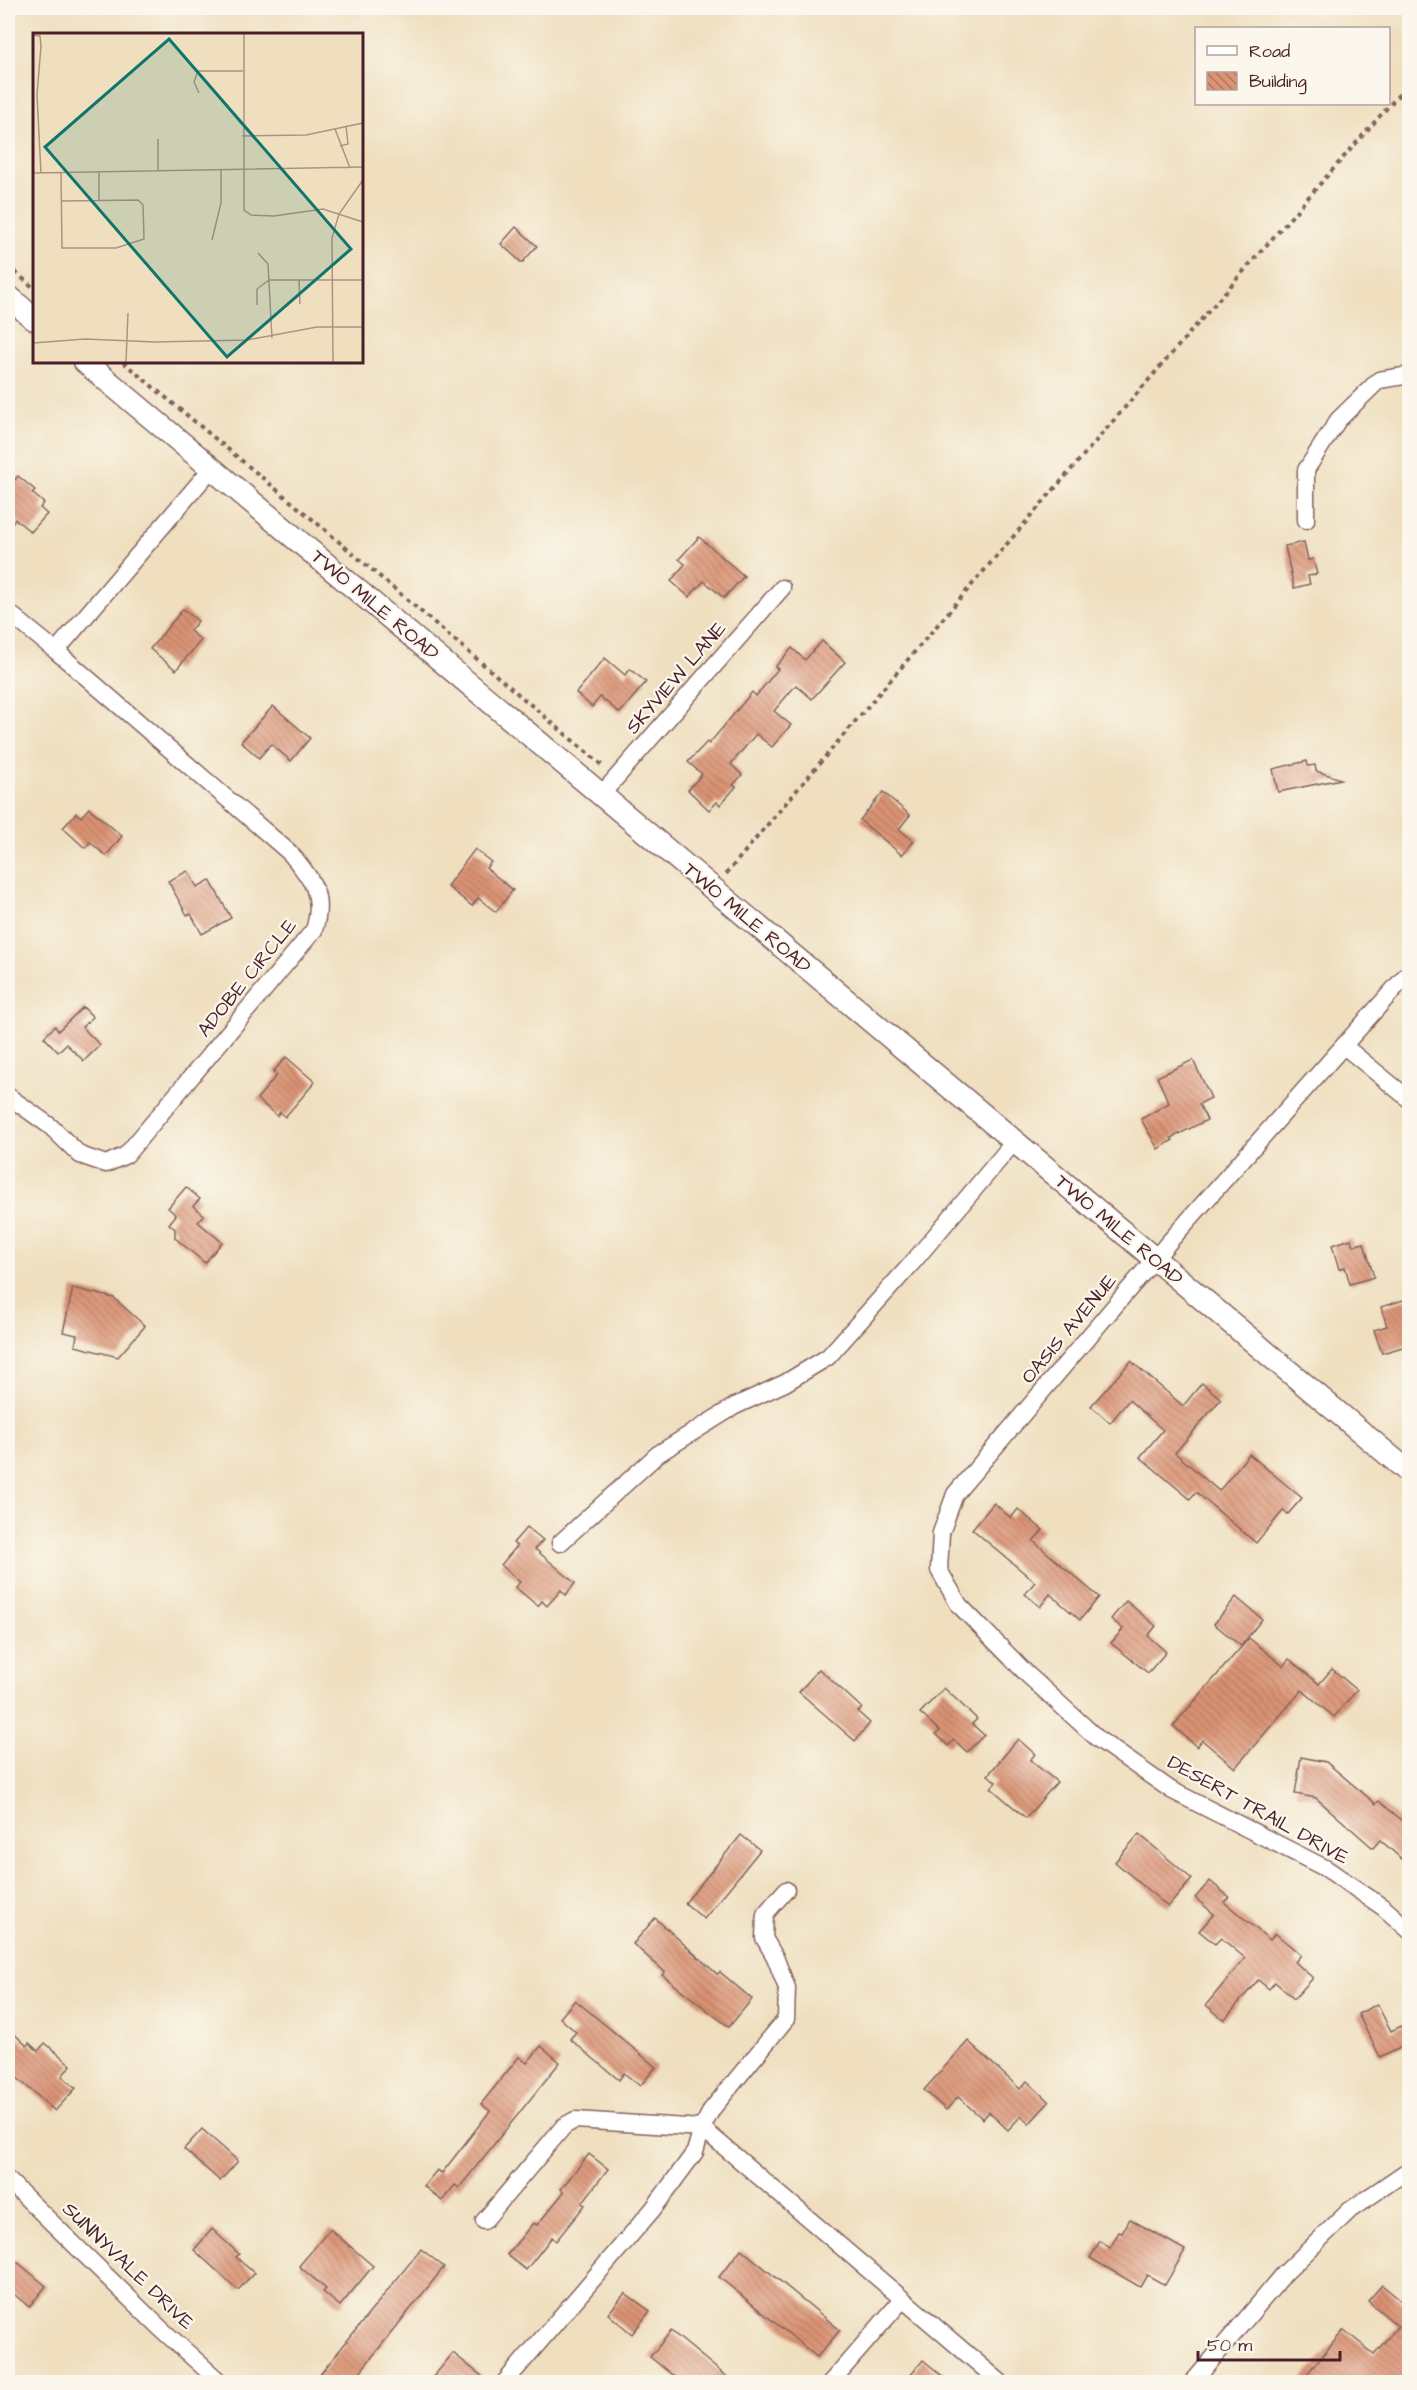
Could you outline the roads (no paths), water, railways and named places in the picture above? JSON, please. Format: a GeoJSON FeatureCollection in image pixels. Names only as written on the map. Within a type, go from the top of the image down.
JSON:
{"type":"FeatureCollection","features":[{"type":"Feature","properties":{"kind":"main road"},"geometry":{"type":"LineString","coordinates":[[8,296],[33,318]]}},
{"type":"Feature","properties":{"kind":"main road","name":"TWO MILE ROAD"},"geometry":{"type":"LineString","coordinates":[[86,363],[601,795],[719,881],[1014,1142],[1410,1473]]}},
{"type":"Feature","properties":{"kind":"street"},"geometry":{"type":"LineString","coordinates":[[1306,520],[1306,470],[1338,420],[1379,380],[1410,375]]}},
{"type":"Feature","properties":{"kind":"street"},"geometry":{"type":"LineString","coordinates":[[56,651],[212,468]]}},
{"type":"Feature","properties":{"kind":"street","name":"SKYVIEW LANE"},"geometry":{"type":"LineString","coordinates":[[601,795],[782,588]]}},
{"type":"Feature","properties":{"kind":"street","name":"ADOBE CIRCLE"},"geometry":{"type":"LineString","coordinates":[[8,612],[290,853],[309,875],[319,898],[319,914],[314,930],[126,1155],[106,1164],[81,1155],[50,1126],[8,1096]]}},
{"type":"Feature","properties":{"kind":"street","name":"OASIS AVENUE"},"geometry":{"type":"LineString","coordinates":[[939,1570],[941,1533],[955,1494],[1155,1260],[1410,971]]}},
{"type":"Feature","properties":{"kind":"street"},"geometry":{"type":"LineString","coordinates":[[1344,1046],[1410,1100]]}},
{"type":"Feature","properties":{"kind":"street"},"geometry":{"type":"LineString","coordinates":[[560,1543],[658,1454],[735,1406],[784,1383],[828,1357],[913,1262],[1014,1142]]}},
{"type":"Feature","properties":{"kind":"street","name":"DESERT TRAIL DRIVE"},"geometry":{"type":"LineString","coordinates":[[939,1570],[959,1605],[1028,1675],[1098,1739],[1171,1790],[1326,1869],[1384,1908],[1410,1931]]}},
{"type":"Feature","properties":{"kind":"street"},"geometry":{"type":"LineString","coordinates":[[505,2382],[653,2209],[695,2152],[702,2128],[712,2109],[786,2019],[787,1988],[775,1957],[764,1938],[765,1914],[786,1890]]}},
{"type":"Feature","properties":{"kind":"street"},"geometry":{"type":"LineString","coordinates":[[484,2221],[564,2126],[576,2120],[702,2128],[1000,2382]]}},
{"type":"Feature","properties":{"kind":"street"},"geometry":{"type":"LineString","coordinates":[[1193,2382],[1285,2273],[1350,2210],[1410,2169]]}},
{"type":"Feature","properties":{"kind":"street","name":"SUNNYVALE DRIVE"},"geometry":{"type":"LineString","coordinates":[[8,2180],[160,2328],[220,2382]]}},
{"type":"Feature","properties":{"kind":"street"},"geometry":{"type":"LineString","coordinates":[[831,2382],[902,2300]]}}]}
